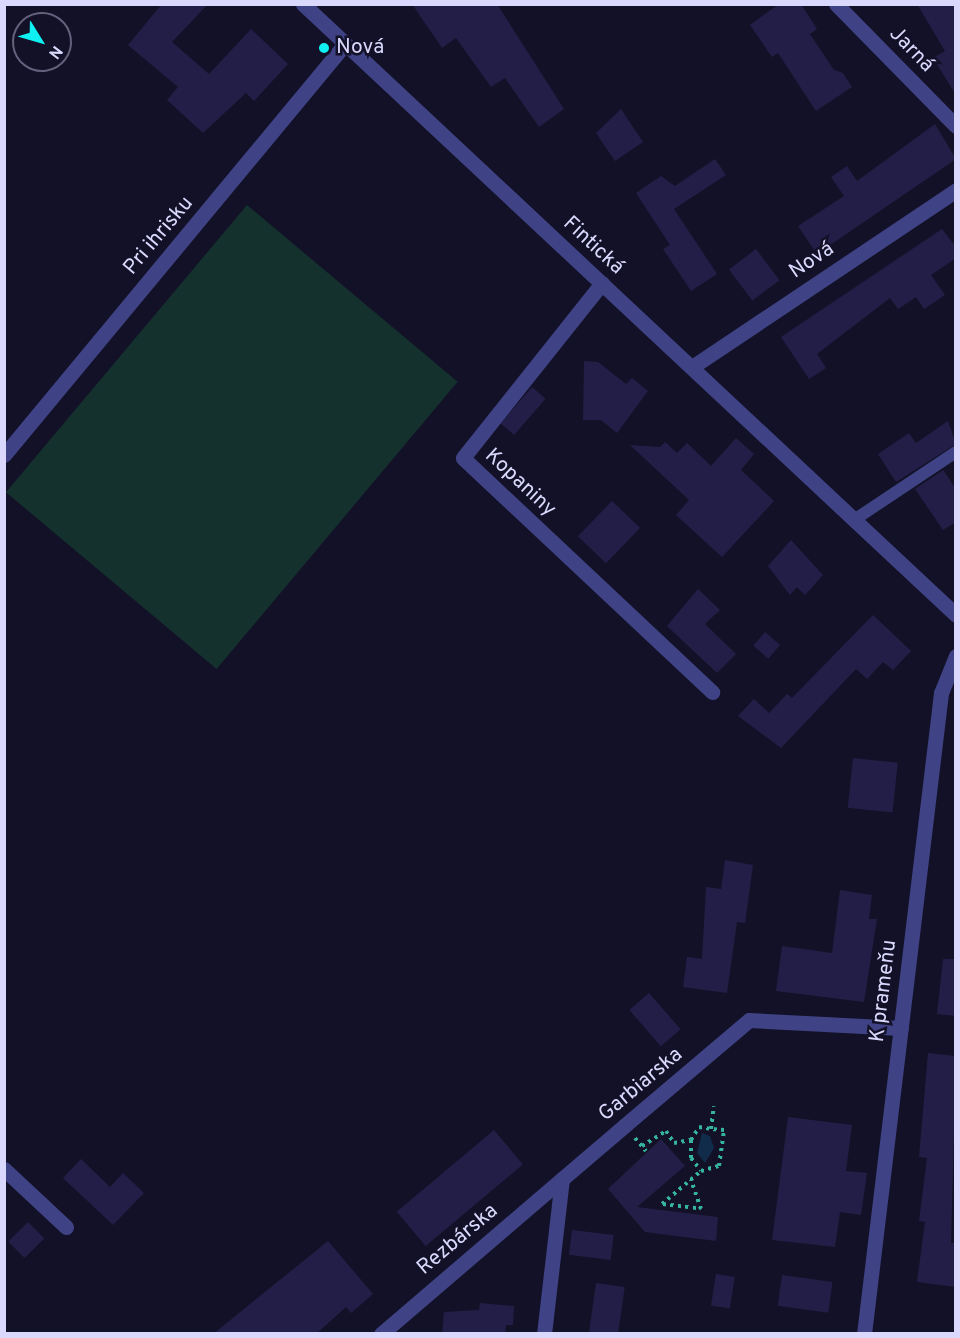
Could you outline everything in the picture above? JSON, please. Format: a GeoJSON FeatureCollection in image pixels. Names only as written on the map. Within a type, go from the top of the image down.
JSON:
{"type":"FeatureCollection","features":[{"type":"Feature","properties":{"kind":"street","name":"Fintická"},"geometry":{"type":"LineString","coordinates":[[303,4],[956,615]]}},
{"type":"Feature","properties":{"kind":"street","name":"Jarná"},"geometry":{"type":"LineString","coordinates":[[836,4],[956,126]]}},
{"type":"Feature","properties":{"kind":"street","name":"Pri ihrisku"},"geometry":{"type":"LineString","coordinates":[[4,455],[345,44]]}},
{"type":"Feature","properties":{"kind":"street","name":"Nová"},"geometry":{"type":"LineString","coordinates":[[692,367],[956,190]]}},
{"type":"Feature","properties":{"kind":"street","name":"Kopaniny"},"geometry":{"type":"LineString","coordinates":[[602,283],[463,458],[712,692]]}},
{"type":"Feature","properties":{"kind":"street","name":"K prameňu"},"geometry":{"type":"LineString","coordinates":[[864,1334],[942,693],[956,657]]}},
{"type":"Feature","properties":{"kind":"street","name":"Garbiarska"},"geometry":{"type":"LineString","coordinates":[[562,1179],[749,1020],[901,1028]]}},
{"type":"Feature","properties":{"kind":"street"},"geometry":{"type":"LineString","coordinates":[[4,1169],[66,1227]]}},
{"type":"Feature","properties":{"kind":"street","name":"Rezbárska"},"geometry":{"type":"LineString","coordinates":[[381,1334],[562,1179]]}},
{"type":"Feature","properties":{"kind":"street"},"geometry":{"type":"LineString","coordinates":[[544,1334],[562,1179]]}},
{"type":"Feature","properties":{"kind":"lane"},"geometry":{"type":"LineString","coordinates":[[854,520],[956,452]]}},
{"type":"Feature","properties":{"kind":"path"},"geometry":{"type":"LineString","coordinates":[[711,1129],[714,1106]]}},
{"type":"Feature","properties":{"kind":"path"},"geometry":{"type":"LineString","coordinates":[[691,1180],[701,1209],[662,1204],[701,1171],[719,1166],[724,1130],[699,1127],[691,1140],[691,1158],[701,1171]]}},
{"type":"Feature","properties":{"kind":"path"},"geometry":{"type":"LineString","coordinates":[[642,1146],[666,1131],[674,1143],[691,1140]]}},
{"type":"Feature","properties":{"kind":"green space"},"geometry":{"type":"Polygon","coordinates":[[[247,205],[458,382],[217,669],[6,492],[247,205]]]}},
{"type":"Feature","properties":{"kind":"water"},"geometry":{"type":"Polygon","coordinates":[[[702,1133],[710,1136],[714,1148],[705,1163],[697,1153],[702,1133]]]}},
{"type":"Feature","properties":{"kind":"building"},"geometry":{"type":"Polygon","coordinates":[[[162,4],[208,4],[172,42],[209,74],[251,29],[288,64],[254,101],[246,93],[203,133],[167,100],[178,87],[128,45],[162,4]]]}},
{"type":"Feature","properties":{"kind":"building"},"geometry":{"type":"Polygon","coordinates":[[[412,4],[497,4],[564,109],[539,127],[505,78],[491,87],[456,38],[442,48],[412,4]]]}},
{"type":"Feature","properties":{"kind":"building"},"geometry":{"type":"Polygon","coordinates":[[[779,4],[801,4],[817,29],[810,34],[834,70],[843,73],[852,87],[816,111],[778,53],[772,57],[750,25],[779,4]]]}},
{"type":"Feature","properties":{"kind":"building"},"geometry":{"type":"Polygon","coordinates":[[[917,4],[956,4],[956,95],[933,58],[945,51],[917,4]]]}},
{"type":"Feature","properties":{"kind":"building"},"geometry":{"type":"Polygon","coordinates":[[[621,109],[643,142],[615,161],[596,133],[621,109]]]}},
{"type":"Feature","properties":{"kind":"building"},"geometry":{"type":"Polygon","coordinates":[[[935,124],[956,159],[817,254],[798,226],[844,196],[831,177],[847,166],[857,181],[935,124]]]}},
{"type":"Feature","properties":{"kind":"building"},"geometry":{"type":"Polygon","coordinates":[[[715,159],[726,175],[674,209],[717,274],[691,291],[663,249],[670,245],[636,193],[661,176],[675,186],[715,159]]]}},
{"type":"Feature","properties":{"kind":"building"},"geometry":{"type":"Polygon","coordinates":[[[942,229],[956,247],[956,258],[931,275],[945,295],[924,309],[916,297],[898,309],[890,298],[817,354],[826,368],[809,379],[781,337],[942,229]]]}},
{"type":"Feature","properties":{"kind":"building"},"geometry":{"type":"Polygon","coordinates":[[[756,249],[779,280],[752,301],[729,269],[756,249]]]}},
{"type":"Feature","properties":{"kind":"building"},"geometry":{"type":"Polygon","coordinates":[[[584,361],[598,362],[626,384],[632,378],[648,391],[617,433],[601,420],[583,420],[584,361]]]}},
{"type":"Feature","properties":{"kind":"building"},"geometry":{"type":"Polygon","coordinates":[[[532,387],[546,399],[514,435],[501,423],[532,387]]]}},
{"type":"Feature","properties":{"kind":"building"},"geometry":{"type":"Polygon","coordinates":[[[948,421],[956,444],[896,482],[878,454],[909,433],[916,443],[948,421]]]}},
{"type":"Feature","properties":{"kind":"building"},"geometry":{"type":"Polygon","coordinates":[[[736,438],[754,454],[741,470],[774,501],[722,557],[676,515],[689,500],[630,445],[660,447],[665,442],[677,453],[687,443],[711,466],[736,438]]]}},
{"type":"Feature","properties":{"kind":"building"},"geometry":{"type":"Polygon","coordinates":[[[943,470],[956,489],[956,522],[943,530],[915,489],[943,470]]]}},
{"type":"Feature","properties":{"kind":"building"},"geometry":{"type":"Polygon","coordinates":[[[612,501],[640,528],[606,563],[578,536],[612,501]]]}},
{"type":"Feature","properties":{"kind":"building"},"geometry":{"type":"Polygon","coordinates":[[[791,540],[823,575],[805,595],[797,587],[790,595],[768,566],[791,540]]]}},
{"type":"Feature","properties":{"kind":"building"},"geometry":{"type":"Polygon","coordinates":[[[698,589],[720,610],[705,624],[736,654],[717,673],[667,626],[698,589]]]}},
{"type":"Feature","properties":{"kind":"building"},"geometry":{"type":"Polygon","coordinates":[[[873,615],[911,651],[893,670],[883,662],[867,679],[856,669],[781,748],[738,716],[754,699],[769,713],[787,694],[792,698],[873,615]]]}},
{"type":"Feature","properties":{"kind":"building"},"geometry":{"type":"Polygon","coordinates":[[[765,632],[780,645],[768,659],[753,646],[765,632]]]}},
{"type":"Feature","properties":{"kind":"building"},"geometry":{"type":"Polygon","coordinates":[[[853,758],[898,763],[893,812],[848,808],[853,758]]]}},
{"type":"Feature","properties":{"kind":"building"},"geometry":{"type":"Polygon","coordinates":[[[725,860],[753,865],[745,923],[737,922],[727,993],[683,987],[687,957],[702,959],[706,887],[721,889],[725,860]]]}},
{"type":"Feature","properties":{"kind":"building"},"geometry":{"type":"Polygon","coordinates":[[[840,890],[872,895],[869,919],[877,919],[864,1002],[776,991],[782,946],[832,953],[840,890]]]}},
{"type":"Feature","properties":{"kind":"building"},"geometry":{"type":"Polygon","coordinates":[[[943,959],[956,959],[956,1016],[937,1014],[943,959]]]}},
{"type":"Feature","properties":{"kind":"building"},"geometry":{"type":"Polygon","coordinates":[[[649,993],[680,1029],[661,1046],[629,1010],[649,993]]]}},
{"type":"Feature","properties":{"kind":"building"},"geometry":{"type":"Polygon","coordinates":[[[928,1053],[956,1056],[951,1243],[956,1243],[956,1287],[917,1282],[925,1222],[919,1221],[927,1158],[919,1157],[928,1053]]]}},
{"type":"Feature","properties":{"kind":"building"},"geometry":{"type":"Polygon","coordinates":[[[788,1117],[852,1125],[846,1171],[867,1173],[861,1215],[840,1212],[835,1247],[772,1240],[788,1117]]]}},
{"type":"Feature","properties":{"kind":"building"},"geometry":{"type":"Polygon","coordinates":[[[494,1130],[523,1164],[426,1246],[397,1212],[494,1130]]]}},
{"type":"Feature","properties":{"kind":"building"},"geometry":{"type":"Polygon","coordinates":[[[661,1139],[685,1166],[637,1207],[718,1217],[716,1241],[645,1232],[608,1189],[661,1139]]]}},
{"type":"Feature","properties":{"kind":"building"},"geometry":{"type":"Polygon","coordinates":[[[81,1159],[110,1187],[123,1173],[144,1193],[113,1225],[63,1178],[81,1159]]]}},
{"type":"Feature","properties":{"kind":"building"},"geometry":{"type":"Polygon","coordinates":[[[28,1222],[44,1238],[24,1258],[8,1242],[28,1222]]]}},
{"type":"Feature","properties":{"kind":"building"},"geometry":{"type":"Polygon","coordinates":[[[572,1230],[614,1235],[611,1260],[569,1255],[572,1230]]]}},
{"type":"Feature","properties":{"kind":"building"},"geometry":{"type":"Polygon","coordinates":[[[328,1241],[373,1294],[351,1313],[346,1307],[316,1334],[213,1334],[328,1241]]]}},
{"type":"Feature","properties":{"kind":"building"},"geometry":{"type":"Polygon","coordinates":[[[716,1274],[735,1277],[730,1309],[711,1306],[716,1274]]]}},
{"type":"Feature","properties":{"kind":"building"},"geometry":{"type":"Polygon","coordinates":[[[782,1275],[833,1282],[828,1313],[778,1306],[782,1275]]]}},
{"type":"Feature","properties":{"kind":"building"},"geometry":{"type":"Polygon","coordinates":[[[596,1283],[625,1287],[618,1334],[589,1334],[596,1283]]]}},
{"type":"Feature","properties":{"kind":"building"},"geometry":{"type":"Polygon","coordinates":[[[480,1303],[514,1306],[513,1325],[506,1325],[505,1334],[442,1334],[444,1312],[479,1310],[480,1303]]]}},
{"type":"Feature","properties":{"kind":"place","name":"Nová"},"geometry":{"type":"Point","coordinates":[324,48]}}]}
